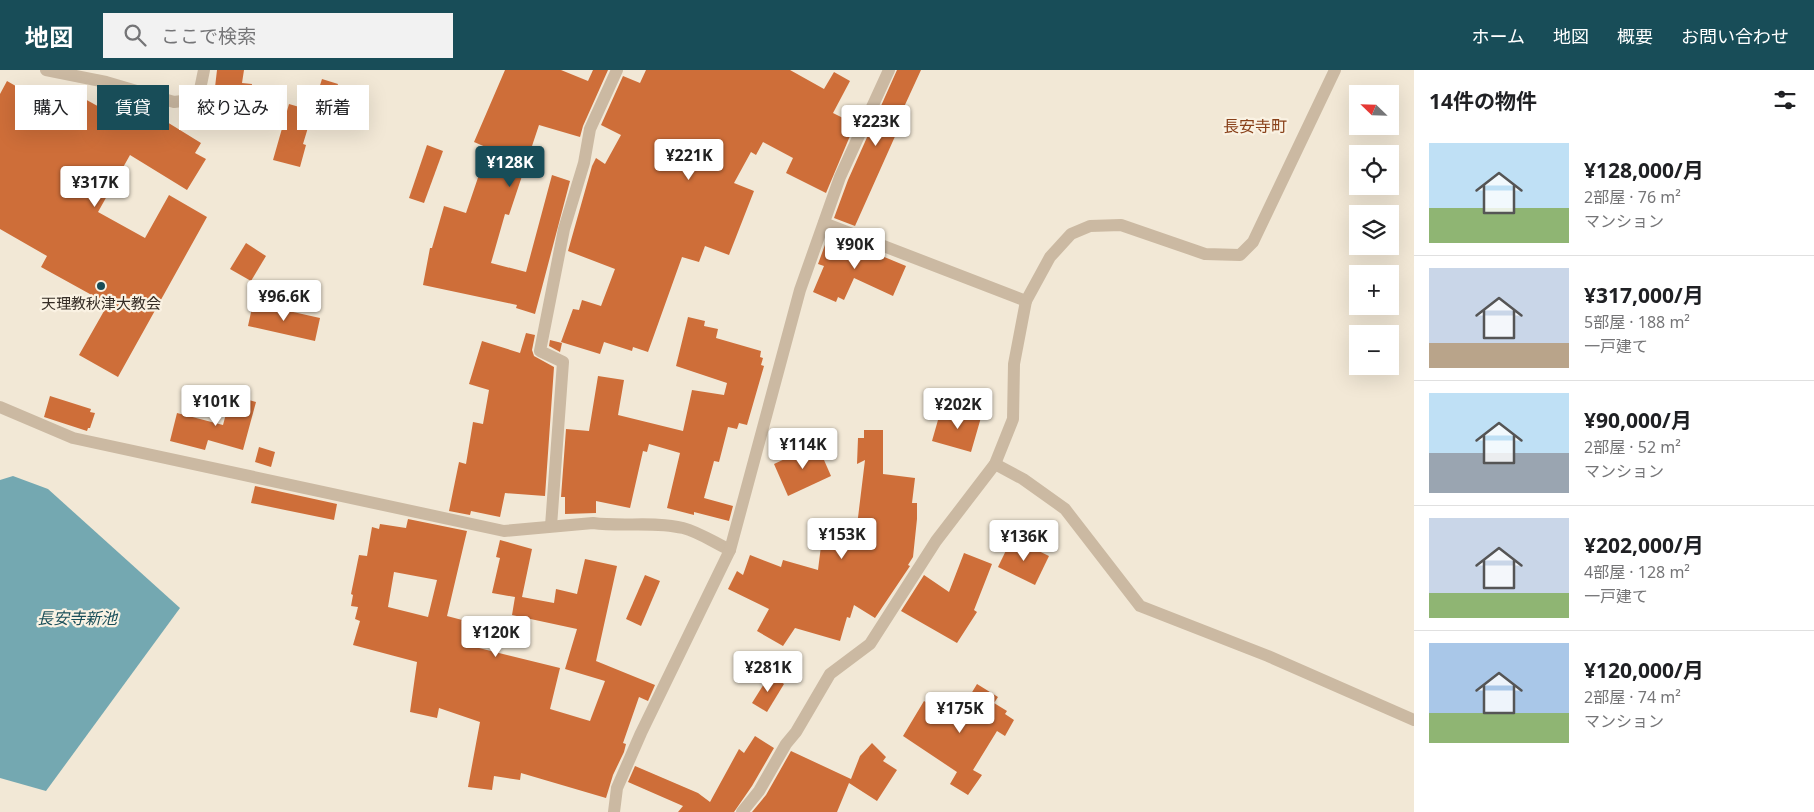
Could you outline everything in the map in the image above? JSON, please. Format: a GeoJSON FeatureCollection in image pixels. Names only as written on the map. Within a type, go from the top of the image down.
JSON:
{"type":"FeatureCollection","features":[{"type":"Feature","properties":{"kind":"street"},"geometry":{"type":"LineString","coordinates":[[46,70],[106,76],[174,102],[198,99],[204,70]]}},
{"type":"Feature","properties":{"kind":"street"},"geometry":{"type":"LineString","coordinates":[[551,526],[563,362],[540,351],[564,229],[584,163],[590,129],[617,70]]}},
{"type":"Feature","properties":{"kind":"street"},"geometry":{"type":"LineString","coordinates":[[614,812],[617,788],[641,733],[730,550],[800,290],[840,177],[889,70]]}},
{"type":"Feature","properties":{"kind":"street"},"geometry":{"type":"LineString","coordinates":[[742,812],[758,791],[786,744],[796,732],[830,674],[870,644],[936,541],[995,464],[1013,419],[1014,364],[1026,301],[1050,257],[1070,234],[1090,226],[1121,225],[1205,254],[1240,255],[1253,242],[1335,70]]}},
{"type":"Feature","properties":{"kind":"street"},"geometry":{"type":"LineString","coordinates":[[824,223],[1026,301]]}},
{"type":"Feature","properties":{"kind":"street"},"geometry":{"type":"LineString","coordinates":[[0,407],[73,438],[504,530],[551,526],[637,523],[684,528],[730,550]]}},
{"type":"Feature","properties":{"kind":"street"},"geometry":{"type":"LineString","coordinates":[[995,464],[1023,479],[1065,509],[1140,606],[1268,656],[1414,720]]}},
{"type":"Feature","properties":{"kind":"water","name":"長安寺新池"},"geometry":{"type":"Polygon","coordinates":[[[13,476],[48,489],[180,608],[46,791],[0,778],[0,480],[13,476]]]}},
{"type":"Feature","properties":{"kind":"building"},"geometry":{"type":"Polygon","coordinates":[[[217,70],[244,70],[242,83],[252,84],[252,85],[215,85],[217,70]]]}},
{"type":"Feature","properties":{"kind":"building"},"geometry":{"type":"Polygon","coordinates":[[[505,70],[561,70],[588,81],[593,70],[608,70],[580,137],[539,125],[509,215],[505,214],[491,263],[526,272],[552,175],[570,181],[535,314],[516,308],[517,305],[423,285],[430,248],[432,248],[444,206],[466,213],[488,148],[474,142],[505,70]]]}},
{"type":"Feature","properties":{"kind":"building"},"geometry":{"type":"Polygon","coordinates":[[[646,70],[790,70],[824,89],[834,72],[850,81],[833,113],[855,124],[826,193],[786,173],[793,158],[763,142],[756,155],[751,152],[734,183],[754,191],[729,255],[705,246],[699,262],[682,257],[648,352],[633,347],[632,351],[604,342],[600,354],[561,342],[573,309],[579,310],[582,300],[601,306],[615,269],[568,251],[592,166],[596,158],[605,164],[621,135],[601,125],[623,76],[640,83],[646,70]]]}},
{"type":"Feature","properties":{"kind":"building"},"geometry":{"type":"Polygon","coordinates":[[[897,70],[921,70],[904,107],[903,114],[905,114],[855,226],[834,218],[848,180],[897,70]]]}},
{"type":"Feature","properties":{"kind":"building"},"geometry":{"type":"Polygon","coordinates":[[[322,79],[338,84],[338,85],[320,85],[322,79]]]}},
{"type":"Feature","properties":{"kind":"building"},"geometry":{"type":"Polygon","coordinates":[[[7,81],[15,86],[15,130],[87,130],[87,100],[97,106],[97,130],[169,130],[169,123],[201,143],[195,153],[206,159],[187,190],[130,155],[98,212],[145,238],[169,195],[207,217],[118,377],[79,355],[108,304],[41,267],[47,256],[0,229],[0,94],[7,81]]]}},
{"type":"Feature","properties":{"kind":"building"},"geometry":{"type":"Polygon","coordinates":[[[289,104],[297,106],[297,130],[307,130],[303,144],[306,145],[300,167],[273,160],[282,130],[287,130],[289,104]]]}},
{"type":"Feature","properties":{"kind":"building"},"geometry":{"type":"Polygon","coordinates":[[[427,145],[443,151],[424,203],[409,198],[427,145]]]}},
{"type":"Feature","properties":{"kind":"building"},"geometry":{"type":"Polygon","coordinates":[[[829,234],[906,266],[893,296],[854,278],[844,300],[838,297],[836,302],[813,292],[824,266],[818,264],[829,234]]]}},
{"type":"Feature","properties":{"kind":"building"},"geometry":{"type":"Polygon","coordinates":[[[246,243],[266,256],[251,281],[230,269],[246,243]]]}},
{"type":"Feature","properties":{"kind":"building"},"geometry":{"type":"Polygon","coordinates":[[[253,303],[320,318],[315,341],[248,326],[253,303]]]}},
{"type":"Feature","properties":{"kind":"building"},"geometry":{"type":"Polygon","coordinates":[[[688,317],[705,321],[704,326],[718,329],[716,338],[761,351],[760,357],[763,358],[761,365],[764,366],[747,425],[739,423],[737,429],[728,427],[719,462],[714,461],[704,498],[733,506],[729,521],[694,512],[694,515],[667,508],[680,453],[649,444],[647,452],[643,451],[630,508],[596,501],[596,513],[565,514],[565,497],[561,497],[566,429],[589,431],[598,376],[624,380],[618,415],[683,431],[692,390],[724,395],[727,383],[676,366],[688,317]]]}},
{"type":"Feature","properties":{"kind":"building"},"geometry":{"type":"Polygon","coordinates":[[[526,333],[535,335],[532,350],[534,356],[554,367],[545,496],[505,493],[500,517],[471,511],[470,515],[449,511],[459,462],[466,464],[473,422],[483,424],[489,390],[469,384],[482,341],[520,353],[526,333]]]}},
{"type":"Feature","properties":{"kind":"building"},"geometry":{"type":"Polygon","coordinates":[[[550,340],[562,343],[560,352],[549,346],[550,340]]]}},
{"type":"Feature","properties":{"kind":"building"},"geometry":{"type":"Polygon","coordinates":[[[231,395],[256,402],[243,450],[208,440],[205,450],[170,441],[177,413],[223,425],[231,395]]]}},
{"type":"Feature","properties":{"kind":"building"},"geometry":{"type":"Polygon","coordinates":[[[50,396],[91,409],[90,412],[95,413],[90,428],[87,431],[44,417],[50,396]]]}},
{"type":"Feature","properties":{"kind":"building"},"geometry":{"type":"Polygon","coordinates":[[[961,408],[982,414],[971,452],[932,441],[940,413],[952,417],[954,412],[959,413],[961,408]]]}},
{"type":"Feature","properties":{"kind":"building"},"geometry":{"type":"Polygon","coordinates":[[[864,430],[883,430],[883,474],[915,478],[912,503],[917,503],[917,519],[913,557],[908,565],[910,566],[875,618],[854,605],[850,618],[847,617],[840,641],[795,628],[783,646],[757,631],[769,609],[728,589],[737,571],[743,575],[750,555],[781,567],[783,560],[818,570],[823,530],[856,534],[865,460],[857,464],[858,438],[864,438],[864,430]]]}},
{"type":"Feature","properties":{"kind":"building"},"geometry":{"type":"Polygon","coordinates":[[[817,444],[831,476],[788,496],[774,464],[817,444]]]}},
{"type":"Feature","properties":{"kind":"building"},"geometry":{"type":"Polygon","coordinates":[[[259,447],[275,452],[271,467],[255,462],[259,447]]]}},
{"type":"Feature","properties":{"kind":"building"},"geometry":{"type":"Polygon","coordinates":[[[255,486],[337,504],[334,520],[251,503],[255,486]]]}},
{"type":"Feature","properties":{"kind":"building"},"geometry":{"type":"Polygon","coordinates":[[[408,519],[467,531],[447,616],[466,621],[466,624],[476,627],[471,646],[560,668],[550,709],[590,721],[605,681],[565,669],[577,629],[512,615],[515,597],[492,593],[500,558],[496,557],[500,540],[532,549],[522,597],[554,603],[556,589],[577,594],[585,559],[617,566],[596,661],[655,685],[648,701],[639,697],[623,743],[626,744],[624,752],[613,775],[606,798],[521,773],[520,780],[494,776],[492,790],[468,787],[480,722],[439,708],[437,718],[410,712],[417,662],[353,645],[360,621],[355,619],[358,607],[351,606],[353,595],[351,594],[359,555],[367,556],[372,527],[379,529],[380,524],[406,528],[408,519]],[[394,572],[388,607],[428,617],[437,580],[394,572]]]}},
{"type":"Feature","properties":{"kind":"building"},"geometry":{"type":"Polygon","coordinates":[[[1012,538],[1049,556],[1035,585],[998,567],[1012,538]]]}},
{"type":"Feature","properties":{"kind":"building"},"geometry":{"type":"Polygon","coordinates":[[[964,553],[992,564],[974,610],[977,612],[957,643],[901,611],[924,575],[949,592],[964,553]]]}},
{"type":"Feature","properties":{"kind":"building"},"geometry":{"type":"Polygon","coordinates":[[[645,575],[660,581],[641,626],[626,619],[645,575]]]}},
{"type":"Feature","properties":{"kind":"building"},"geometry":{"type":"Polygon","coordinates":[[[770,674],[784,684],[767,712],[752,703],[770,674]]]}},
{"type":"Feature","properties":{"kind":"building"},"geometry":{"type":"Polygon","coordinates":[[[977,684],[998,697],[994,703],[1007,711],[1005,714],[1014,720],[1005,736],[997,731],[973,770],[982,775],[968,795],[950,784],[957,772],[903,736],[924,701],[934,707],[936,704],[957,717],[977,684]]]}},
{"type":"Feature","properties":{"kind":"building"},"geometry":{"type":"Polygon","coordinates":[[[755,736],[774,748],[734,812],[678,812],[683,806],[628,782],[635,766],[698,793],[710,802],[739,749],[744,753],[755,736]]]}},
{"type":"Feature","properties":{"kind":"building"},"geometry":{"type":"Polygon","coordinates":[[[872,743],[886,757],[883,761],[897,770],[877,801],[849,783],[837,812],[752,812],[766,795],[791,751],[851,779],[860,756],[872,743]]]}},
{"type":"Feature","properties":{"kind":"place","name":"天理教秋津大教会"},"geometry":{"type":"Point","coordinates":[101,286]}},
{"type":"Feature","properties":{"kind":"district","name":"長安寺町"},"geometry":{"type":"Point","coordinates":[1255,126]}}]}
